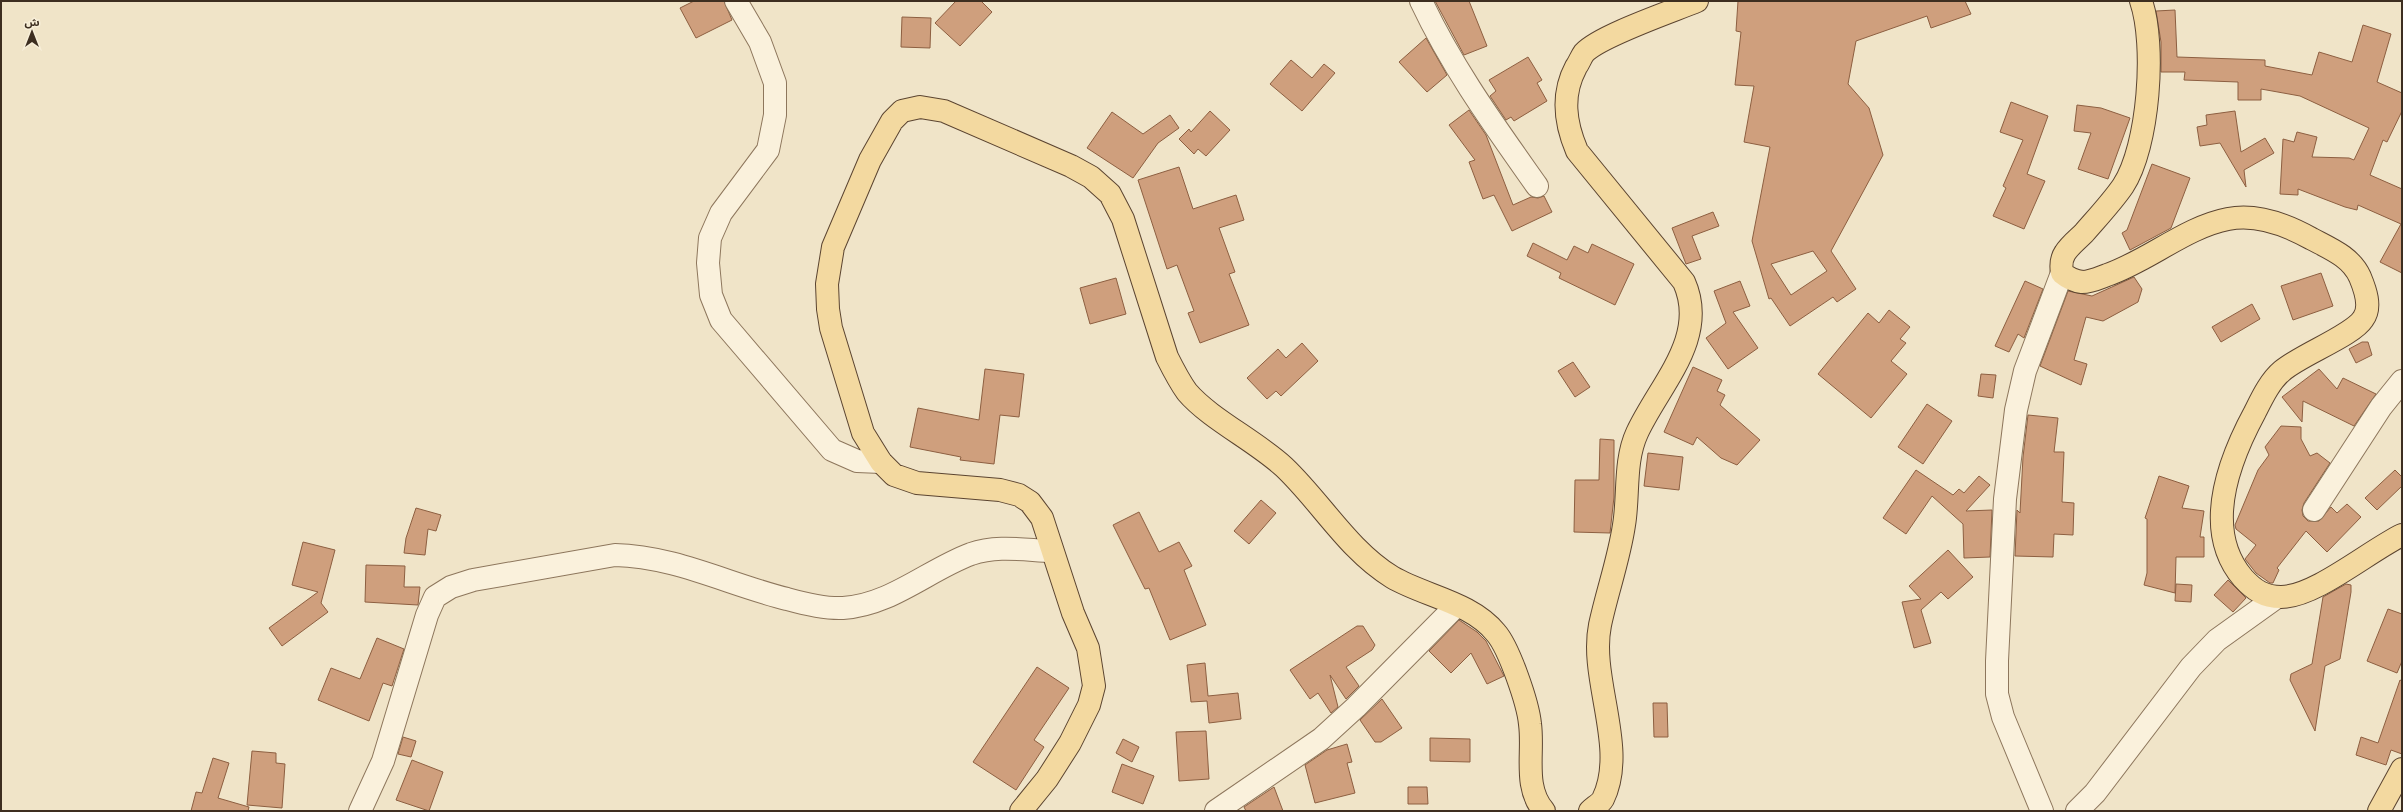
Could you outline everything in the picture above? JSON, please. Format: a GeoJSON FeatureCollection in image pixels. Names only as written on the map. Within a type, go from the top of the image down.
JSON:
{"type":"FeatureCollection","features":[{"type":"Feature","properties":{"kind":"main road"},"geometry":{"type":"LineString","coordinates":[[1590,811],[1603,799],[1610,770],[1611,745],[1598,651],[1600,627],[1619,555],[1624,524],[1630,461],[1636,435],[1680,360],[1691,314],[1691,297],[1684,282],[1577,151],[1568,131],[1565,101],[1570,78],[1584,53],[1602,40],[1697,1]]}},
{"type":"Feature","properties":{"kind":"main road"},"geometry":{"type":"LineString","coordinates":[[2141,1],[2147,18],[2149,56],[2141,142],[2124,185],[2094,222],[2064,253],[2061,264],[2062,273],[2069,279],[2089,282],[2121,271],[2206,226],[2229,218],[2263,218],[2298,231],[2341,254],[2351,263],[2360,276],[2368,302],[2365,317],[2357,326],[2298,358],[2279,373],[2263,396],[2239,442],[2227,477],[2222,513],[2226,550],[2242,576],[2258,593],[2277,597],[2290,597],[2312,588],[2402,535]]}},
{"type":"Feature","properties":{"kind":"main road"},"geometry":{"type":"LineString","coordinates":[[1021,811],[1047,779],[1070,743],[1089,705],[1094,686],[1088,648],[1073,613],[1042,518],[1030,502],[1019,495],[1000,490],[917,483],[894,475],[881,462],[863,433],[831,328],[828,309],[827,284],[833,247],[870,160],[892,121],[902,111],[920,107],[944,111],[1071,166],[1091,177],[1110,194],[1122,219],[1167,357],[1175,374],[1188,393],[1212,413],[1260,446],[1285,469],[1368,560],[1410,587],[1456,606],[1479,618],[1497,633],[1506,651],[1527,705],[1530,724],[1531,789],[1535,801],[1544,811]]}},
{"type":"Feature","properties":{"kind":"main road"},"geometry":{"type":"LineString","coordinates":[[2379,811],[2402,769]]}},
{"type":"Feature","properties":{"kind":"street"},"geometry":{"type":"LineString","coordinates":[[736,1],[760,42],[775,83],[775,115],[768,150],[721,213],[710,238],[708,264],[711,295],[721,320],[832,450],[857,461],[881,462]]}},
{"type":"Feature","properties":{"kind":"street"},"geometry":{"type":"LineString","coordinates":[[1421,1],[1434,29],[1471,94],[1537,186]]}},
{"type":"Feature","properties":{"kind":"street"},"geometry":{"type":"LineString","coordinates":[[2042,811],[2003,717],[1997,694],[1996,660],[2005,498],[2016,410],[2025,371],[2062,273]]}},
{"type":"Feature","properties":{"kind":"street"},"geometry":{"type":"LineString","coordinates":[[2314,510],[2381,407],[2402,380]]}},
{"type":"Feature","properties":{"kind":"street"},"geometry":{"type":"LineString","coordinates":[[360,811],[383,761],[427,615],[435,598],[450,587],[474,580],[615,555],[634,555],[660,561],[768,595],[808,605],[843,608],[880,600],[970,555],[995,548],[1052,551]]}},
{"type":"Feature","properties":{"kind":"street"},"geometry":{"type":"LineString","coordinates":[[2077,811],[2095,793],[2191,667],[2217,640],[2277,597]]}},
{"type":"Feature","properties":{"kind":"street"},"geometry":{"type":"LineString","coordinates":[[1216,811],[1321,739],[1356,707],[1456,606]]}},
{"type":"Feature","properties":{"kind":"building"},"geometry":{"type":"Polygon","coordinates":[[[694,1],[724,1],[732,20],[696,38],[680,8],[694,1]]]}},
{"type":"Feature","properties":{"kind":"building"},"geometry":{"type":"Polygon","coordinates":[[[956,1],[981,1],[992,12],[960,46],[935,23],[956,1]]]}},
{"type":"Feature","properties":{"kind":"building"},"geometry":{"type":"Polygon","coordinates":[[[1435,1],[1469,1],[1487,46],[1464,55],[1435,1]]]}},
{"type":"Feature","properties":{"kind":"building"},"geometry":{"type":"Polygon","coordinates":[[[1738,1],[1965,1],[1971,14],[1931,28],[1927,16],[1856,41],[1848,84],[1869,108],[1883,155],[1831,251],[1856,289],[1837,302],[1833,297],[1790,326],[1771,298],[1769,299],[1752,241],[1770,147],[1744,142],[1754,86],[1735,85],[1741,32],[1736,31],[1738,1]],[[1813,251],[1771,264],[1791,295],[1827,271],[1813,251]]]}},
{"type":"Feature","properties":{"kind":"building"},"geometry":{"type":"Polygon","coordinates":[[[2175,10],[2177,57],[2265,60],[2265,66],[2312,75],[2319,52],[2352,62],[2363,25],[2391,34],[2377,82],[2402,93],[2402,111],[2387,142],[2383,140],[2370,175],[2402,189],[2402,273],[2380,262],[2401,224],[2358,205],[2357,210],[2345,207],[2298,189],[2298,195],[2280,194],[2283,139],[2294,142],[2297,132],[2317,137],[2312,157],[2349,158],[2354,160],[2369,128],[2300,96],[2261,89],[2261,100],[2238,100],[2238,82],[2184,80],[2185,72],[2161,72],[2161,42],[2156,11],[2175,10]]]}},
{"type":"Feature","properties":{"kind":"building"},"geometry":{"type":"Polygon","coordinates":[[[902,17],[931,18],[930,48],[901,47],[902,17]]]}},
{"type":"Feature","properties":{"kind":"building"},"geometry":{"type":"Polygon","coordinates":[[[1426,38],[1447,75],[1427,92],[1399,62],[1426,38]]]}},
{"type":"Feature","properties":{"kind":"building"},"geometry":{"type":"Polygon","coordinates":[[[1528,57],[1542,80],[1537,83],[1547,101],[1514,121],[1511,117],[1506,120],[1490,96],[1496,91],[1489,80],[1528,57]]]}},
{"type":"Feature","properties":{"kind":"building"},"geometry":{"type":"Polygon","coordinates":[[[1291,60],[1312,78],[1324,64],[1335,73],[1302,111],[1270,84],[1291,60]]]}},
{"type":"Feature","properties":{"kind":"building"},"geometry":{"type":"Polygon","coordinates":[[[2011,102],[2048,116],[2027,174],[2045,181],[2024,229],[1993,216],[2006,188],[2003,186],[2023,140],[2000,132],[2011,102]]]}},
{"type":"Feature","properties":{"kind":"building"},"geometry":{"type":"Polygon","coordinates":[[[2077,105],[2101,108],[2130,118],[2108,179],[2078,169],[2091,133],[2074,131],[2077,105]]]}},
{"type":"Feature","properties":{"kind":"building"},"geometry":{"type":"Polygon","coordinates":[[[1469,110],[1486,135],[1513,205],[1531,197],[1538,198],[1544,196],[1552,212],[1512,231],[1494,195],[1483,199],[1469,162],[1475,160],[1449,125],[1469,110]]]}},
{"type":"Feature","properties":{"kind":"building"},"geometry":{"type":"Polygon","coordinates":[[[1210,111],[1230,130],[1206,156],[1198,149],[1194,154],[1179,139],[1189,129],[1191,132],[1210,111]]]}},
{"type":"Feature","properties":{"kind":"building"},"geometry":{"type":"Polygon","coordinates":[[[2235,111],[2241,152],[2265,138],[2274,153],[2244,170],[2246,187],[2220,143],[2200,146],[2197,127],[2207,125],[2206,115],[2235,111]]]}},
{"type":"Feature","properties":{"kind":"building"},"geometry":{"type":"Polygon","coordinates":[[[1112,112],[1143,134],[1170,115],[1179,128],[1158,143],[1133,178],[1087,148],[1112,112]]]}},
{"type":"Feature","properties":{"kind":"building"},"geometry":{"type":"Polygon","coordinates":[[[2152,164],[2190,178],[2171,228],[2130,250],[2122,233],[2127,230],[2152,164]]]}},
{"type":"Feature","properties":{"kind":"building"},"geometry":{"type":"Polygon","coordinates":[[[1179,167],[1193,209],[1236,195],[1244,220],[1219,228],[1235,272],[1229,274],[1249,325],[1200,343],[1188,313],[1194,311],[1177,265],[1167,269],[1138,180],[1179,167]]]}},
{"type":"Feature","properties":{"kind":"building"},"geometry":{"type":"Polygon","coordinates":[[[1713,212],[1719,226],[1692,236],[1701,259],[1686,264],[1672,228],[1713,212]]]}},
{"type":"Feature","properties":{"kind":"building"},"geometry":{"type":"Polygon","coordinates":[[[1533,243],[1567,260],[1574,246],[1588,253],[1592,244],[1634,264],[1615,305],[1559,278],[1561,273],[1527,256],[1533,243]]]}},
{"type":"Feature","properties":{"kind":"building"},"geometry":{"type":"Polygon","coordinates":[[[2321,273],[2333,306],[2293,320],[2281,286],[2321,273]]]}},
{"type":"Feature","properties":{"kind":"building"},"geometry":{"type":"Polygon","coordinates":[[[2134,277],[2142,289],[2138,302],[2103,321],[2086,317],[2074,360],[2087,364],[2081,385],[2040,366],[2068,291],[2092,296],[2134,277]]]}},
{"type":"Feature","properties":{"kind":"building"},"geometry":{"type":"Polygon","coordinates":[[[1116,278],[1126,314],[1090,324],[1080,288],[1116,278]]]}},
{"type":"Feature","properties":{"kind":"building"},"geometry":{"type":"Polygon","coordinates":[[[1740,281],[1750,306],[1733,312],[1758,348],[1728,369],[1706,338],[1726,323],[1714,291],[1740,281]]]}},
{"type":"Feature","properties":{"kind":"building"},"geometry":{"type":"Polygon","coordinates":[[[2025,281],[2043,289],[2024,338],[2018,334],[2009,352],[1995,346],[2025,281]]]}},
{"type":"Feature","properties":{"kind":"building"},"geometry":{"type":"Polygon","coordinates":[[[2252,304],[2260,319],[2221,342],[2212,327],[2252,304]]]}},
{"type":"Feature","properties":{"kind":"building"},"geometry":{"type":"Polygon","coordinates":[[[1889,310],[1910,327],[1900,339],[1906,343],[1891,361],[1907,374],[1871,418],[1818,374],[1868,313],[1879,323],[1889,310]]]}},
{"type":"Feature","properties":{"kind":"building"},"geometry":{"type":"Polygon","coordinates":[[[2362,342],[2368,342],[2372,355],[2356,363],[2349,349],[2362,342]]]}},
{"type":"Feature","properties":{"kind":"building"},"geometry":{"type":"Polygon","coordinates":[[[1302,343],[1318,361],[1281,396],[1276,391],[1267,399],[1247,378],[1278,349],[1286,358],[1302,343]]]}},
{"type":"Feature","properties":{"kind":"building"},"geometry":{"type":"Polygon","coordinates":[[[1573,362],[1590,387],[1575,397],[1558,371],[1573,362]]]}},
{"type":"Feature","properties":{"kind":"building"},"geometry":{"type":"Polygon","coordinates":[[[1693,367],[1722,380],[1717,391],[1725,395],[1720,405],[1760,440],[1737,465],[1721,458],[1697,437],[1693,445],[1664,432],[1693,367]]]}},
{"type":"Feature","properties":{"kind":"building"},"geometry":{"type":"Polygon","coordinates":[[[985,369],[1024,374],[1019,417],[1000,415],[994,464],[960,460],[961,457],[910,447],[918,408],[979,420],[985,369]]]}},
{"type":"Feature","properties":{"kind":"building"},"geometry":{"type":"Polygon","coordinates":[[[2319,369],[2337,389],[2343,378],[2376,394],[2354,426],[2303,401],[2302,422],[2282,397],[2319,369]]]}},
{"type":"Feature","properties":{"kind":"building"},"geometry":{"type":"Polygon","coordinates":[[[1981,374],[1996,375],[1993,398],[1978,396],[1981,374]]]}},
{"type":"Feature","properties":{"kind":"building"},"geometry":{"type":"Polygon","coordinates":[[[1927,404],[1952,421],[1923,464],[1898,447],[1927,404]]]}},
{"type":"Feature","properties":{"kind":"building"},"geometry":{"type":"Polygon","coordinates":[[[2028,415],[2058,418],[2054,452],[2064,452],[2062,502],[2074,503],[2073,535],[2054,534],[2053,557],[2015,556],[2017,510],[2020,513],[2023,457],[2028,415]]]}},
{"type":"Feature","properties":{"kind":"building"},"geometry":{"type":"Polygon","coordinates":[[[2281,426],[2301,427],[2301,439],[2310,456],[2317,453],[2330,463],[2304,503],[2302,510],[2303,516],[2308,521],[2319,521],[2331,507],[2337,513],[2347,504],[2361,517],[2327,552],[2306,531],[2277,568],[2279,570],[2273,583],[2270,583],[2256,573],[2245,559],[2256,545],[2236,529],[2235,525],[2258,470],[2269,455],[2265,447],[2281,426]]]}},
{"type":"Feature","properties":{"kind":"building"},"geometry":{"type":"Polygon","coordinates":[[[1600,439],[1614,440],[1614,497],[1610,533],[1574,532],[1575,480],[1599,480],[1600,439]]]}},
{"type":"Feature","properties":{"kind":"building"},"geometry":{"type":"Polygon","coordinates":[[[1648,453],[1683,457],[1679,490],[1644,486],[1648,453]]]}},
{"type":"Feature","properties":{"kind":"building"},"geometry":{"type":"Polygon","coordinates":[[[1916,470],[1953,495],[1959,489],[1964,493],[1979,476],[1990,485],[1966,511],[1992,510],[1990,557],[1964,558],[1963,524],[1932,496],[1906,534],[1883,518],[1916,470]]]}},
{"type":"Feature","properties":{"kind":"building"},"geometry":{"type":"Polygon","coordinates":[[[2395,470],[2402,477],[2402,486],[2377,510],[2365,498],[2395,470]]]}},
{"type":"Feature","properties":{"kind":"building"},"geometry":{"type":"Polygon","coordinates":[[[2159,476],[2189,486],[2182,508],[2204,511],[2200,537],[2204,537],[2204,557],[2176,557],[2175,593],[2144,585],[2147,573],[2147,519],[2145,518],[2159,476]]]}},
{"type":"Feature","properties":{"kind":"building"},"geometry":{"type":"Polygon","coordinates":[[[1261,500],[1276,513],[1249,544],[1234,531],[1261,500]]]}},
{"type":"Feature","properties":{"kind":"building"},"geometry":{"type":"Polygon","coordinates":[[[416,508],[441,515],[436,531],[428,529],[425,555],[404,553],[406,538],[416,508]]]}},
{"type":"Feature","properties":{"kind":"building"},"geometry":{"type":"Polygon","coordinates":[[[1139,512],[1159,552],[1179,542],[1192,566],[1184,570],[1206,625],[1170,640],[1149,588],[1145,589],[1113,525],[1139,512]]]}},
{"type":"Feature","properties":{"kind":"building"},"geometry":{"type":"Polygon","coordinates":[[[303,542],[335,550],[321,603],[328,612],[282,646],[269,628],[318,592],[292,585],[303,542]]]}},
{"type":"Feature","properties":{"kind":"building"},"geometry":{"type":"Polygon","coordinates":[[[1948,550],[1973,577],[1948,599],[1941,592],[1921,610],[1931,643],[1914,648],[1902,602],[1921,599],[1909,586],[1948,550]]]}},
{"type":"Feature","properties":{"kind":"building"},"geometry":{"type":"Polygon","coordinates":[[[366,565],[405,566],[404,587],[420,587],[418,605],[365,602],[366,565]]]}},
{"type":"Feature","properties":{"kind":"building"},"geometry":{"type":"Polygon","coordinates":[[[2228,580],[2246,598],[2233,612],[2214,595],[2228,580]]]}},
{"type":"Feature","properties":{"kind":"building"},"geometry":{"type":"Polygon","coordinates":[[[2176,584],[2192,585],[2191,602],[2175,601],[2176,584]]]}},
{"type":"Feature","properties":{"kind":"building"},"geometry":{"type":"Polygon","coordinates":[[[2346,584],[2351,585],[2351,592],[2340,659],[2325,666],[2315,731],[2290,680],[2291,674],[2312,664],[2323,597],[2346,584]]]}},
{"type":"Feature","properties":{"kind":"building"},"geometry":{"type":"Polygon","coordinates":[[[2388,609],[2402,614],[2402,661],[2397,673],[2367,661],[2388,609]]]}},
{"type":"Feature","properties":{"kind":"building"},"geometry":{"type":"Polygon","coordinates":[[[1459,620],[1477,632],[1486,641],[1504,676],[1487,684],[1471,653],[1451,673],[1429,651],[1459,620]]]}},
{"type":"Feature","properties":{"kind":"building"},"geometry":{"type":"Polygon","coordinates":[[[1357,626],[1363,626],[1375,645],[1372,650],[1346,667],[1359,686],[1346,699],[1330,675],[1338,707],[1331,713],[1318,693],[1310,699],[1290,670],[1357,626]]]}},
{"type":"Feature","properties":{"kind":"building"},"geometry":{"type":"Polygon","coordinates":[[[377,638],[404,649],[392,686],[383,683],[369,721],[318,700],[331,668],[360,679],[377,638]]]}},
{"type":"Feature","properties":{"kind":"building"},"geometry":{"type":"Polygon","coordinates":[[[1205,663],[1208,696],[1238,693],[1241,719],[1209,723],[1207,701],[1191,702],[1187,665],[1205,663]]]}},
{"type":"Feature","properties":{"kind":"building"},"geometry":{"type":"Polygon","coordinates":[[[1037,667],[1069,688],[1034,740],[1044,747],[1016,790],[973,762],[1037,667]]]}},
{"type":"Feature","properties":{"kind":"building"},"geometry":{"type":"Polygon","coordinates":[[[2400,680],[2402,681],[2402,754],[2391,750],[2386,765],[2356,755],[2361,737],[2378,743],[2400,680]]]}},
{"type":"Feature","properties":{"kind":"building"},"geometry":{"type":"Polygon","coordinates":[[[1382,699],[1402,728],[1381,742],[1375,742],[1360,720],[1382,699]]]}},
{"type":"Feature","properties":{"kind":"building"},"geometry":{"type":"Polygon","coordinates":[[[1653,703],[1667,703],[1668,737],[1654,737],[1653,703]]]}},
{"type":"Feature","properties":{"kind":"building"},"geometry":{"type":"Polygon","coordinates":[[[1206,731],[1209,779],[1179,781],[1176,732],[1206,731]]]}},
{"type":"Feature","properties":{"kind":"building"},"geometry":{"type":"Polygon","coordinates":[[[403,737],[416,741],[411,757],[398,754],[403,737]]]}},
{"type":"Feature","properties":{"kind":"building"},"geometry":{"type":"Polygon","coordinates":[[[1430,738],[1470,739],[1470,762],[1430,761],[1430,738]]]}},
{"type":"Feature","properties":{"kind":"building"},"geometry":{"type":"Polygon","coordinates":[[[1123,739],[1139,747],[1132,762],[1116,753],[1123,739]]]}},
{"type":"Feature","properties":{"kind":"building"},"geometry":{"type":"Polygon","coordinates":[[[1347,744],[1352,762],[1347,763],[1355,793],[1315,803],[1305,765],[1327,750],[1347,744]]]}},
{"type":"Feature","properties":{"kind":"building"},"geometry":{"type":"Polygon","coordinates":[[[252,751],[276,753],[276,763],[285,764],[282,808],[247,805],[252,751]]]}},
{"type":"Feature","properties":{"kind":"building"},"geometry":{"type":"Polygon","coordinates":[[[213,758],[229,763],[218,798],[249,807],[248,811],[191,811],[196,792],[202,793],[213,758]]]}},
{"type":"Feature","properties":{"kind":"building"},"geometry":{"type":"Polygon","coordinates":[[[412,760],[443,772],[429,811],[396,800],[412,760]]]}},
{"type":"Feature","properties":{"kind":"building"},"geometry":{"type":"Polygon","coordinates":[[[1122,764],[1154,776],[1143,804],[1112,792],[1122,764]]]}},
{"type":"Feature","properties":{"kind":"building"},"geometry":{"type":"Polygon","coordinates":[[[1274,787],[1283,811],[1246,811],[1244,807],[1274,787]]]}},
{"type":"Feature","properties":{"kind":"building"},"geometry":{"type":"Polygon","coordinates":[[[1408,787],[1427,787],[1428,804],[1408,804],[1408,787]]]}}]}
